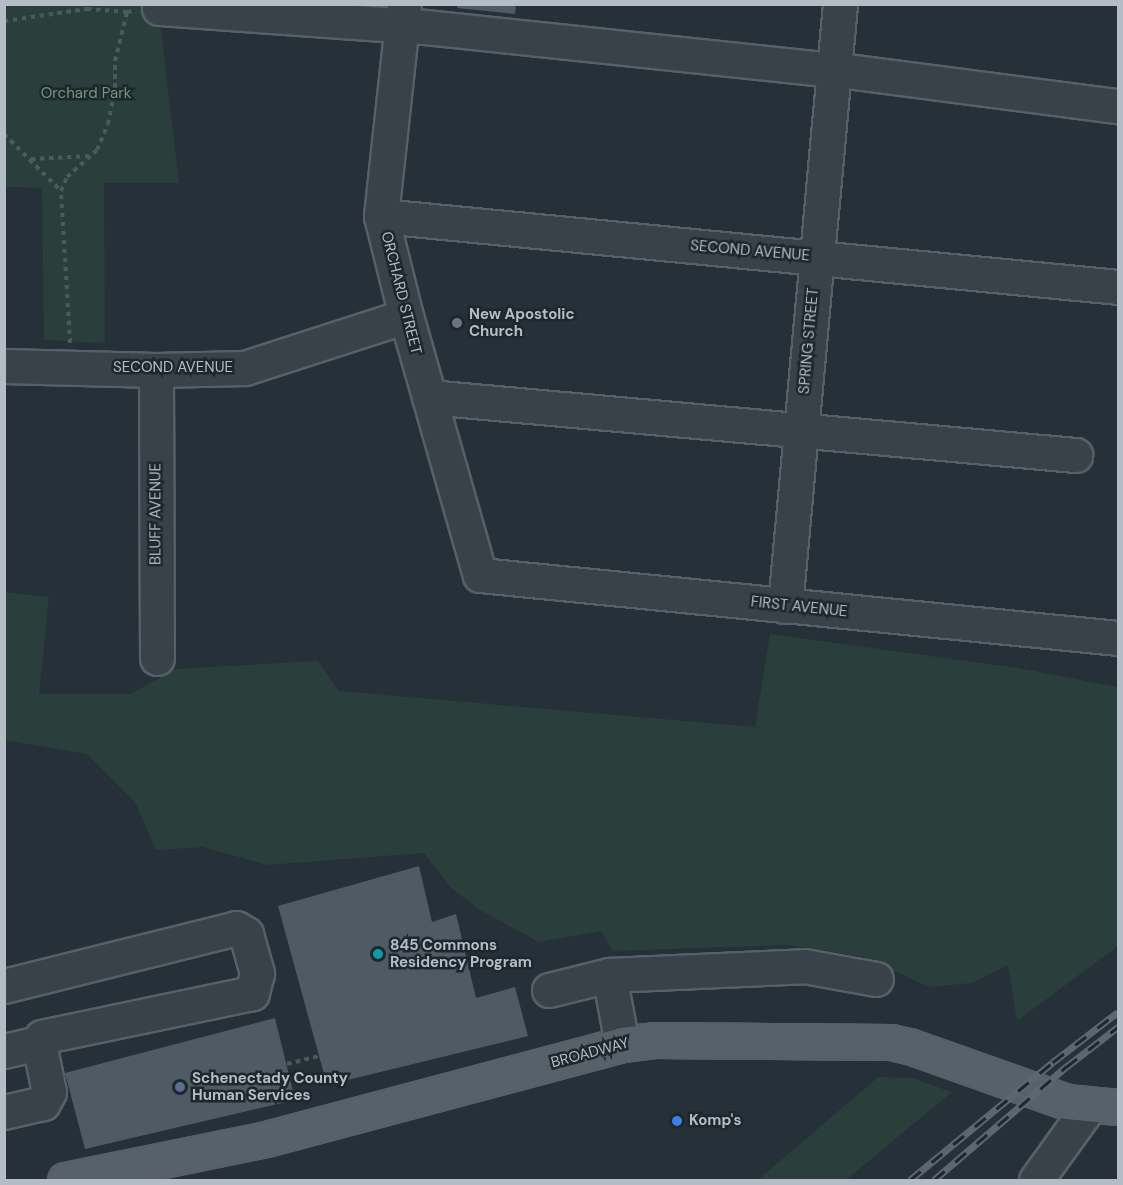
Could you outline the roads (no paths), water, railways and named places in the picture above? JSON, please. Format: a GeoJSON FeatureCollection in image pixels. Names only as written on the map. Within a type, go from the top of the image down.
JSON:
{"type":"FeatureCollection","features":[{"type":"Feature","properties":{"kind":"main road","name":"BROADWAY"},"geometry":{"type":"LineString","coordinates":[[65,1180],[105,1177],[266,1139],[622,1044],[654,1040],[891,1042],[909,1046],[1067,1102],[1104,1106]]}},
{"type":"Feature","properties":{"kind":"street","name":"SPRING STREET"},"geometry":{"type":"LineString","coordinates":[[785,606],[832,71],[840,4]]}},
{"type":"Feature","properties":{"kind":"street"},"geometry":{"type":"LineString","coordinates":[[159,8],[403,15],[1119,106]]}},
{"type":"Feature","properties":{"kind":"street","name":"ORCHARD STREET"},"geometry":{"type":"LineString","coordinates":[[403,15],[381,216],[406,316],[480,575]]}},
{"type":"Feature","properties":{"kind":"street","name":"SECOND AVENUE"},"geometry":{"type":"LineString","coordinates":[[381,216],[1119,286]]}},
{"type":"Feature","properties":{"kind":"street","name":"SECOND AVENUE"},"geometry":{"type":"LineString","coordinates":[[4,366],[156,370],[245,368],[406,316]]}},
{"type":"Feature","properties":{"kind":"street","name":"BLUFF AVENUE"},"geometry":{"type":"LineString","coordinates":[[156,370],[157,658]]}},
{"type":"Feature","properties":{"kind":"street"},"geometry":{"type":"LineString","coordinates":[[429,397],[1075,455]]}},
{"type":"Feature","properties":{"kind":"street","name":"FIRST AVENUE"},"geometry":{"type":"LineString","coordinates":[[480,575],[1119,638]]}},
{"type":"Feature","properties":{"kind":"street"},"geometry":{"type":"LineString","coordinates":[[4,986],[236,928],[246,934],[257,973],[252,993],[40,1040],[4,1051]]}},
{"type":"Feature","properties":{"kind":"street"},"geometry":{"type":"LineString","coordinates":[[549,990],[609,975],[804,966],[876,979]]}},
{"type":"Feature","properties":{"kind":"street"},"geometry":{"type":"LineString","coordinates":[[609,975],[622,1044]]}},
{"type":"Feature","properties":{"kind":"street"},"geometry":{"type":"LineString","coordinates":[[4,1112],[43,1103],[49,1092],[40,1040]]}},
{"type":"Feature","properties":{"kind":"street"},"geometry":{"type":"LineString","coordinates":[[1038,1180],[1104,1106]]}},
{"type":"Feature","properties":{"kind":"railway"},"geometry":{"type":"LineString","coordinates":[[910,1180],[1053,1062],[1118,1012]]}},
{"type":"Feature","properties":{"kind":"railway"},"geometry":{"type":"LineString","coordinates":[[934,1180],[1066,1067],[1118,1027]]}},
{"type":"Feature","properties":{"kind":"place","name":"New Apostolic Church"},"geometry":{"type":"Point","coordinates":[457,323]}},
{"type":"Feature","properties":{"kind":"place","name":"845 Commons Residency Program"},"geometry":{"type":"Point","coordinates":[378,954]}},
{"type":"Feature","properties":{"kind":"place","name":"Schenectady County Human Services"},"geometry":{"type":"Point","coordinates":[180,1087]}},
{"type":"Feature","properties":{"kind":"place","name":"Komp's"},"geometry":{"type":"Point","coordinates":[677,1121]}},
{"type":"Feature","properties":{"kind":"park label","name":"Orchard Park"},"geometry":{"type":"Point","coordinates":[86,94]}}]}
